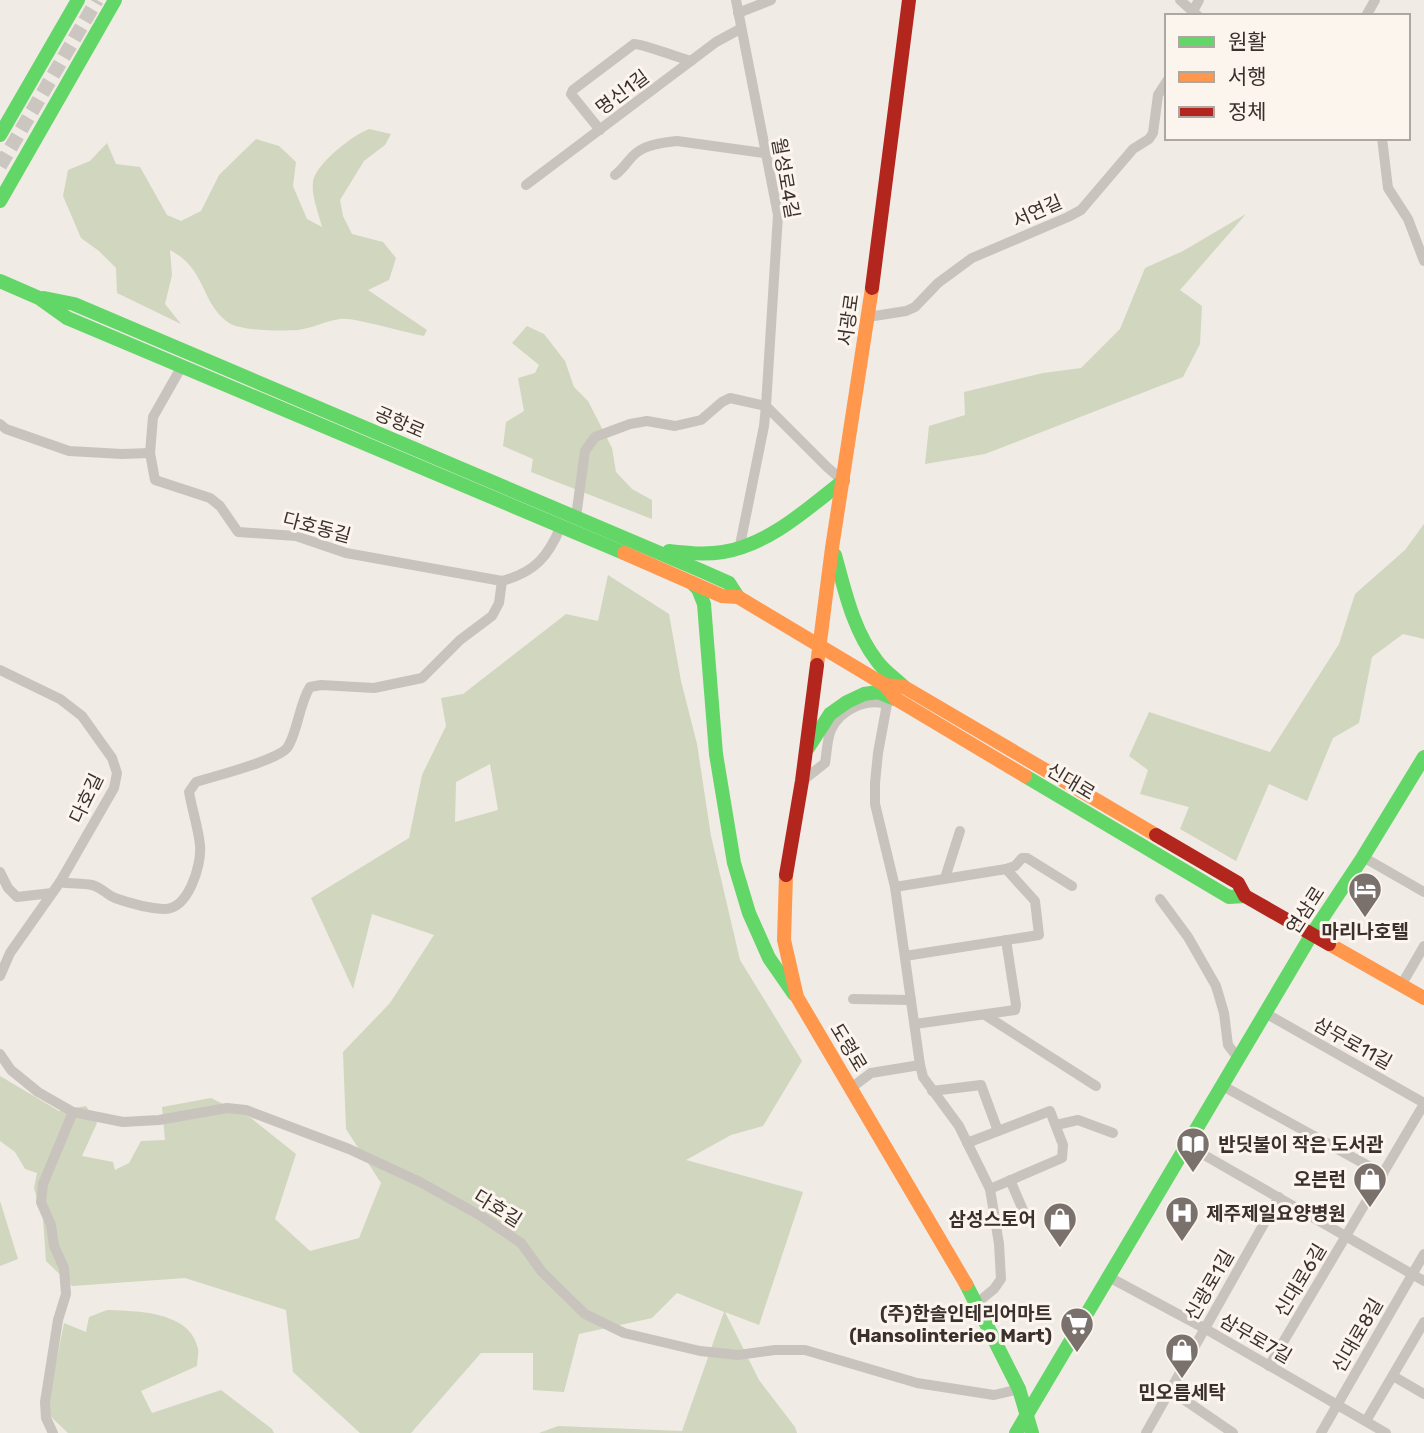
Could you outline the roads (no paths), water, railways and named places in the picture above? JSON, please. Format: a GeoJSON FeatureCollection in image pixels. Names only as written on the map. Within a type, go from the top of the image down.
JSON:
{"type":"FeatureCollection","features":[{"type":"Feature","properties":{"kind":"main road"},"geometry":{"type":"LineString","coordinates":[[0,135],[78,0]]}},
{"type":"Feature","properties":{"kind":"main road"},"geometry":{"type":"LineString","coordinates":[[0,201],[115,0]]}},
{"type":"Feature","properties":{"kind":"main road","name":"서광로"},"geometry":{"type":"LineString","coordinates":[[819,644],[868,317],[909,0]]}},
{"type":"Feature","properties":{"kind":"main road","name":"공항로"},"geometry":{"type":"LineString","coordinates":[[0,281],[39,298],[67,318],[722,596],[738,597],[819,644]]}},
{"type":"Feature","properties":{"kind":"main road","name":"공항로"},"geometry":{"type":"LineString","coordinates":[[39,298],[74,304],[576,517],[729,583],[738,597]]}},
{"type":"Feature","properties":{"kind":"main road"},"geometry":{"type":"LineString","coordinates":[[647,548],[689,554],[721,554],[739,550],[770,537],[843,481]]}},
{"type":"Feature","properties":{"kind":"main road"},"geometry":{"type":"LineString","coordinates":[[832,548],[860,631],[876,660],[900,693]]}},
{"type":"Feature","properties":{"kind":"main road"},"geometry":{"type":"LineString","coordinates":[[689,580],[698,589],[704,604],[713,731],[727,835],[755,927],[773,965],[797,997]]}},
{"type":"Feature","properties":{"kind":"main road","name":"신대로"},"geometry":{"type":"LineString","coordinates":[[819,644],[1229,897],[1245,896],[1424,998]]}},
{"type":"Feature","properties":{"kind":"main road","name":"도령로"},"geometry":{"type":"LineString","coordinates":[[819,644],[802,781],[788,855],[783,917],[787,961],[797,997],[978,1303],[1018,1389],[1032,1433]]}},
{"type":"Feature","properties":{"kind":"main road"},"geometry":{"type":"LineString","coordinates":[[805,752],[830,714],[847,702],[864,694],[900,693]]}},
{"type":"Feature","properties":{"kind":"main road","name":"연삼로"},"geometry":{"type":"LineString","coordinates":[[1016,1433],[1185,1144],[1312,934],[1424,757]]}},
{"type":"Feature","properties":{"kind":"street","name":"월성로4길"},"geometry":{"type":"LineString","coordinates":[[736,0],[778,215],[764,426],[739,550]]}},
{"type":"Feature","properties":{"kind":"street"},"geometry":{"type":"LineString","coordinates":[[738,13],[771,0]]}},
{"type":"Feature","properties":{"kind":"street"},"geometry":{"type":"LineString","coordinates":[[1180,0],[1196,13],[1199,0]]}},
{"type":"Feature","properties":{"kind":"street","name":"명신1길"},"geometry":{"type":"LineString","coordinates":[[526,185],[716,41],[740,29]]}},
{"type":"Feature","properties":{"kind":"street"},"geometry":{"type":"LineString","coordinates":[[600,130],[571,94],[573,90],[634,44],[640,43],[661,53],[691,61]]}},
{"type":"Feature","properties":{"kind":"street","name":"서연길"},"geometry":{"type":"LineString","coordinates":[[868,317],[906,312],[915,307],[938,283],[972,258],[1081,209],[1133,149],[1153,133],[1158,95],[1165,84]]}},
{"type":"Feature","properties":{"kind":"street"},"geometry":{"type":"LineString","coordinates":[[1382,140],[1388,188],[1408,219],[1424,261]]}},
{"type":"Feature","properties":{"kind":"street"},"geometry":{"type":"LineString","coordinates":[[615,175],[625,168],[638,151],[665,142],[677,141],[765,153]]}},
{"type":"Feature","properties":{"kind":"street"},"geometry":{"type":"LineString","coordinates":[[0,424],[6,429],[69,451],[150,453],[153,417],[182,366]]}},
{"type":"Feature","properties":{"kind":"street"},"geometry":{"type":"LineString","coordinates":[[576,517],[585,451],[595,437],[638,422],[675,426],[701,420],[730,398],[766,406],[843,481]]}},
{"type":"Feature","properties":{"kind":"street","name":"다호동길"},"geometry":{"type":"LineString","coordinates":[[150,453],[155,480],[210,498],[220,506],[237,532],[296,536],[346,553],[502,581]]}},
{"type":"Feature","properties":{"kind":"street"},"geometry":{"type":"LineString","coordinates":[[60,882],[90,884],[112,898],[166,910],[185,900],[199,862],[200,847],[189,792],[191,786],[196,782],[277,756],[288,747],[304,695],[310,687],[321,685],[374,688],[422,678],[460,640],[492,616],[499,603],[502,581],[516,577],[536,565],[552,548],[561,526]]}},
{"type":"Feature","properties":{"kind":"street","name":"다호길"},"geometry":{"type":"LineString","coordinates":[[0,670],[60,699],[82,716],[112,758],[117,774],[114,788],[60,882],[10,953],[0,976]]}},
{"type":"Feature","properties":{"kind":"street"},"geometry":{"type":"LineString","coordinates":[[802,781],[825,763],[831,729],[841,716],[868,702],[887,704],[875,783],[875,804],[895,887],[920,1065],[923,1077],[943,1103],[967,1143],[990,1189],[999,1244],[1001,1279],[978,1303]]}},
{"type":"Feature","properties":{"kind":"street"},"geometry":{"type":"LineString","coordinates":[[945,878],[960,831]]}},
{"type":"Feature","properties":{"kind":"street"},"geometry":{"type":"LineString","coordinates":[[1363,857],[1424,892]]}},
{"type":"Feature","properties":{"kind":"street"},"geometry":{"type":"LineString","coordinates":[[895,887],[1006,869],[1015,866],[1022,858],[1027,858],[1072,886]]}},
{"type":"Feature","properties":{"kind":"street"},"geometry":{"type":"LineString","coordinates":[[905,956],[1039,935],[1035,901],[1006,869]]}},
{"type":"Feature","properties":{"kind":"street"},"geometry":{"type":"LineString","coordinates":[[0,872],[8,888],[18,897],[52,892]]}},
{"type":"Feature","properties":{"kind":"street"},"geometry":{"type":"LineString","coordinates":[[1160,899],[1188,937],[1216,986],[1224,1013],[1228,1045],[1238,1058]]}},
{"type":"Feature","properties":{"kind":"street"},"geometry":{"type":"LineString","coordinates":[[915,1024],[1014,1010],[1016,1005],[1006,940]]}},
{"type":"Feature","properties":{"kind":"street"},"geometry":{"type":"LineString","coordinates":[[1402,984],[1424,946]]}},
{"type":"Feature","properties":{"kind":"street"},"geometry":{"type":"LineString","coordinates":[[853,999],[911,1000]]}},
{"type":"Feature","properties":{"kind":"street","name":"삼무로11길"},"geometry":{"type":"LineString","coordinates":[[1265,1013],[1424,1103]]}},
{"type":"Feature","properties":{"kind":"street"},"geometry":{"type":"LineString","coordinates":[[985,1015],[1096,1086]]}},
{"type":"Feature","properties":{"kind":"street","name":"다호길"},"geometry":{"type":"LineString","coordinates":[[0,1054],[11,1070],[38,1091],[73,1112],[123,1122],[159,1120],[227,1108],[246,1110],[349,1149],[420,1182],[481,1216],[522,1243],[542,1272],[585,1314],[625,1333],[700,1351],[725,1354],[805,1350],[917,1383],[994,1395],[1018,1389]]}},
{"type":"Feature","properties":{"kind":"street"},"geometry":{"type":"LineString","coordinates":[[851,1088],[871,1073],[920,1065]]}},
{"type":"Feature","properties":{"kind":"street"},"geometry":{"type":"LineString","coordinates":[[932,1091],[981,1085],[998,1131]]}},
{"type":"Feature","properties":{"kind":"street"},"geometry":{"type":"LineString","coordinates":[[1222,1085],[1383,1174]]}},
{"type":"Feature","properties":{"kind":"street","name":"신대로6길"},"geometry":{"type":"LineString","coordinates":[[1269,1366],[1424,1103]]}},
{"type":"Feature","properties":{"kind":"street"},"geometry":{"type":"LineString","coordinates":[[967,1143],[1050,1111],[1063,1145],[1062,1158],[990,1189]]}},
{"type":"Feature","properties":{"kind":"street"},"geometry":{"type":"LineString","coordinates":[[53,1433],[46,1418],[45,1402],[58,1320],[66,1294],[64,1268],[54,1246],[51,1225],[41,1202],[43,1184],[73,1112]]}},
{"type":"Feature","properties":{"kind":"street"},"geometry":{"type":"LineString","coordinates":[[1056,1125],[1078,1120],[1113,1133]]}},
{"type":"Feature","properties":{"kind":"street"},"geometry":{"type":"LineString","coordinates":[[1185,1144],[1424,1281]]}},
{"type":"Feature","properties":{"kind":"street"},"geometry":{"type":"LineString","coordinates":[[1010,1180],[1023,1210]]}},
{"type":"Feature","properties":{"kind":"street","name":"신광로1길"},"geometry":{"type":"LineString","coordinates":[[1146,1433],[1279,1197]]}},
{"type":"Feature","properties":{"kind":"street","name":"신대로8길"},"geometry":{"type":"LineString","coordinates":[[1321,1433],[1424,1254]]}},
{"type":"Feature","properties":{"kind":"street","name":"삼무로7길"},"geometry":{"type":"LineString","coordinates":[[1107,1276],[1204,1328],[1386,1433]]}},
{"type":"Feature","properties":{"kind":"street"},"geometry":{"type":"LineString","coordinates":[[1366,1421],[1424,1322]]}},
{"type":"Feature","properties":{"kind":"street"},"geometry":{"type":"LineString","coordinates":[[1393,1376],[1424,1394]]}},
{"type":"Feature","properties":{"kind":"street"},"geometry":{"type":"LineString","coordinates":[[1170,1391],[1233,1433]]}},
{"type":"Feature","properties":{"kind":"tunnel"},"geometry":{"type":"LineString","coordinates":[[0,166],[97,0]]}},
{"type":"Feature","properties":{"kind":"place","name":"마리나호텔"},"geometry":{"type":"Point","coordinates":[1365,919]}},
{"type":"Feature","properties":{"kind":"place","name":"반딧불이 작은 도서관"},"geometry":{"type":"Point","coordinates":[1193,1174]}},
{"type":"Feature","properties":{"kind":"place","name":"오븐런"},"geometry":{"type":"Point","coordinates":[1370,1209]}},
{"type":"Feature","properties":{"kind":"place","name":"제주제일요양병원"},"geometry":{"type":"Point","coordinates":[1182,1243]}},
{"type":"Feature","properties":{"kind":"place","name":"삼성스토어"},"geometry":{"type":"Point","coordinates":[1060,1249]}},
{"type":"Feature","properties":{"kind":"place","name":"(주)한솔인테리어마트 (Hansolinterieo Mart)"},"geometry":{"type":"Point","coordinates":[1077,1354]}},
{"type":"Feature","properties":{"kind":"place","name":"민오름세탁"},"geometry":{"type":"Point","coordinates":[1182,1380]}}]}
